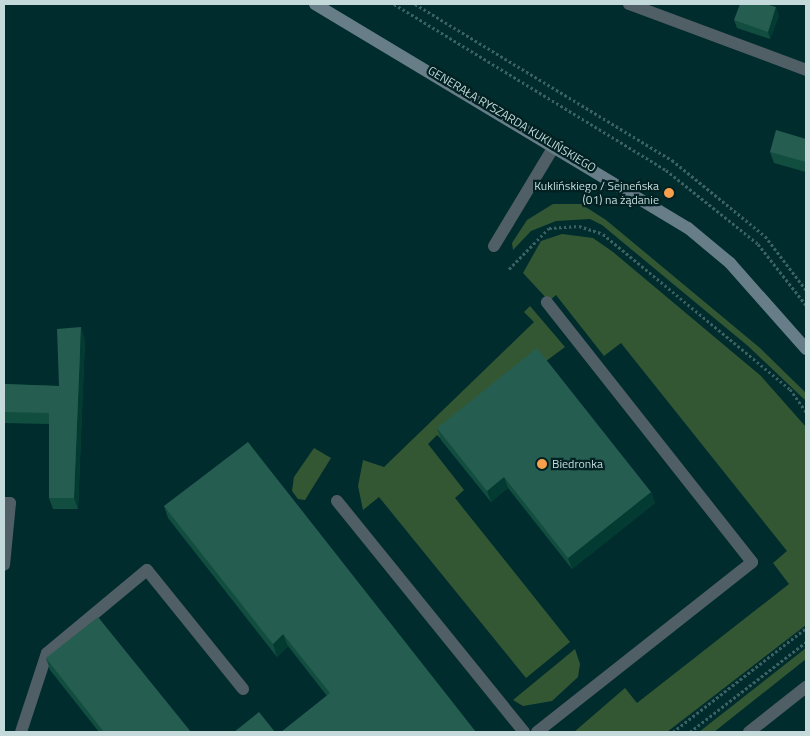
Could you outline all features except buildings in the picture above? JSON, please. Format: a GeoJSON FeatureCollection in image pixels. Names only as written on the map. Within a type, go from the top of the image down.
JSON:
{"type":"FeatureCollection","features":[{"type":"Feature","properties":{"kind":"main road","name":"GENERAŁA RYSZARDA KUKLIŃSKIEGO"},"geometry":{"type":"LineString","coordinates":[[315,4],[555,145],[688,228],[730,262],[806,349]]}},
{"type":"Feature","properties":{"kind":"main road","name":"GENERAŁA RYSZARDA KUKLIŃSKIEGO"},"geometry":{"type":"LineString","coordinates":[[787,328],[806,356]]}},
{"type":"Feature","properties":{"kind":"street"},"geometry":{"type":"LineString","coordinates":[[629,4],[806,70]]}},
{"type":"Feature","properties":{"kind":"street"},"geometry":{"type":"LineString","coordinates":[[494,246],[555,145]]}},
{"type":"Feature","properties":{"kind":"street"},"geometry":{"type":"LineString","coordinates":[[537,732],[752,562],[547,302]]}},
{"type":"Feature","properties":{"kind":"street"},"geometry":{"type":"LineString","coordinates":[[337,501],[524,732]]}},
{"type":"Feature","properties":{"kind":"street"},"geometry":{"type":"LineString","coordinates":[[4,503],[10,503],[4,565]]}},
{"type":"Feature","properties":{"kind":"street"},"geometry":{"type":"LineString","coordinates":[[21,732],[47,652],[147,570],[243,689]]}},
{"type":"Feature","properties":{"kind":"street"},"geometry":{"type":"LineString","coordinates":[[749,732],[806,687]]}},
{"type":"Feature","properties":{"kind":"path"},"geometry":{"type":"LineString","coordinates":[[394,4],[666,170],[758,244],[806,305]]}},
{"type":"Feature","properties":{"kind":"path"},"geometry":{"type":"LineString","coordinates":[[415,4],[672,160],[765,236],[806,290]]}},
{"type":"Feature","properties":{"kind":"path"},"geometry":{"type":"LineString","coordinates":[[510,269],[549,228],[579,226],[603,234],[790,389],[806,412]]}},
{"type":"Feature","properties":{"kind":"path"},"geometry":{"type":"LineString","coordinates":[[673,732],[806,628]]}},
{"type":"Feature","properties":{"kind":"path"},"geometry":{"type":"LineString","coordinates":[[690,732],[806,642]]}},
{"type":"Feature","properties":{"kind":"green space"},"geometry":{"type":"Polygon","coordinates":[[[553,204],[581,204],[606,220],[760,348],[806,393],[806,401],[748,346],[602,225],[590,219],[556,221],[531,231],[513,250],[512,243],[527,220],[553,204]]]}},
{"type":"Feature","properties":{"kind":"green space"},"geometry":{"type":"Polygon","coordinates":[[[562,234],[593,238],[613,252],[761,376],[806,427],[806,625],[667,732],[574,732],[625,688],[637,703],[789,584],[773,563],[787,551],[621,343],[604,356],[556,295],[549,301],[523,273],[541,241],[562,234]]]}},
{"type":"Feature","properties":{"kind":"green space"},"geometry":{"type":"Polygon","coordinates":[[[530,306],[565,347],[441,439],[437,435],[428,444],[464,490],[455,498],[570,642],[526,678],[379,497],[363,510],[358,486],[363,460],[384,467],[534,322],[524,312],[530,306]]]}},
{"type":"Feature","properties":{"kind":"green space"},"geometry":{"type":"Polygon","coordinates":[[[314,448],[331,458],[305,500],[298,499],[292,491],[294,477],[314,448]]]}},
{"type":"Feature","properties":{"kind":"green space"},"geometry":{"type":"Polygon","coordinates":[[[806,648],[806,659],[714,732],[699,732],[806,648]]]}},
{"type":"Feature","properties":{"kind":"green space"},"geometry":{"type":"Polygon","coordinates":[[[575,649],[580,664],[578,677],[552,701],[523,706],[513,700],[575,649]]]}},
{"type":"Feature","properties":{"kind":"place","name":"Kuklińskiego / Sejneńska (01) na żądanie"},"geometry":{"type":"Point","coordinates":[669,193]}},
{"type":"Feature","properties":{"kind":"place","name":"Biedronka"},"geometry":{"type":"Point","coordinates":[542,464]}}]}
